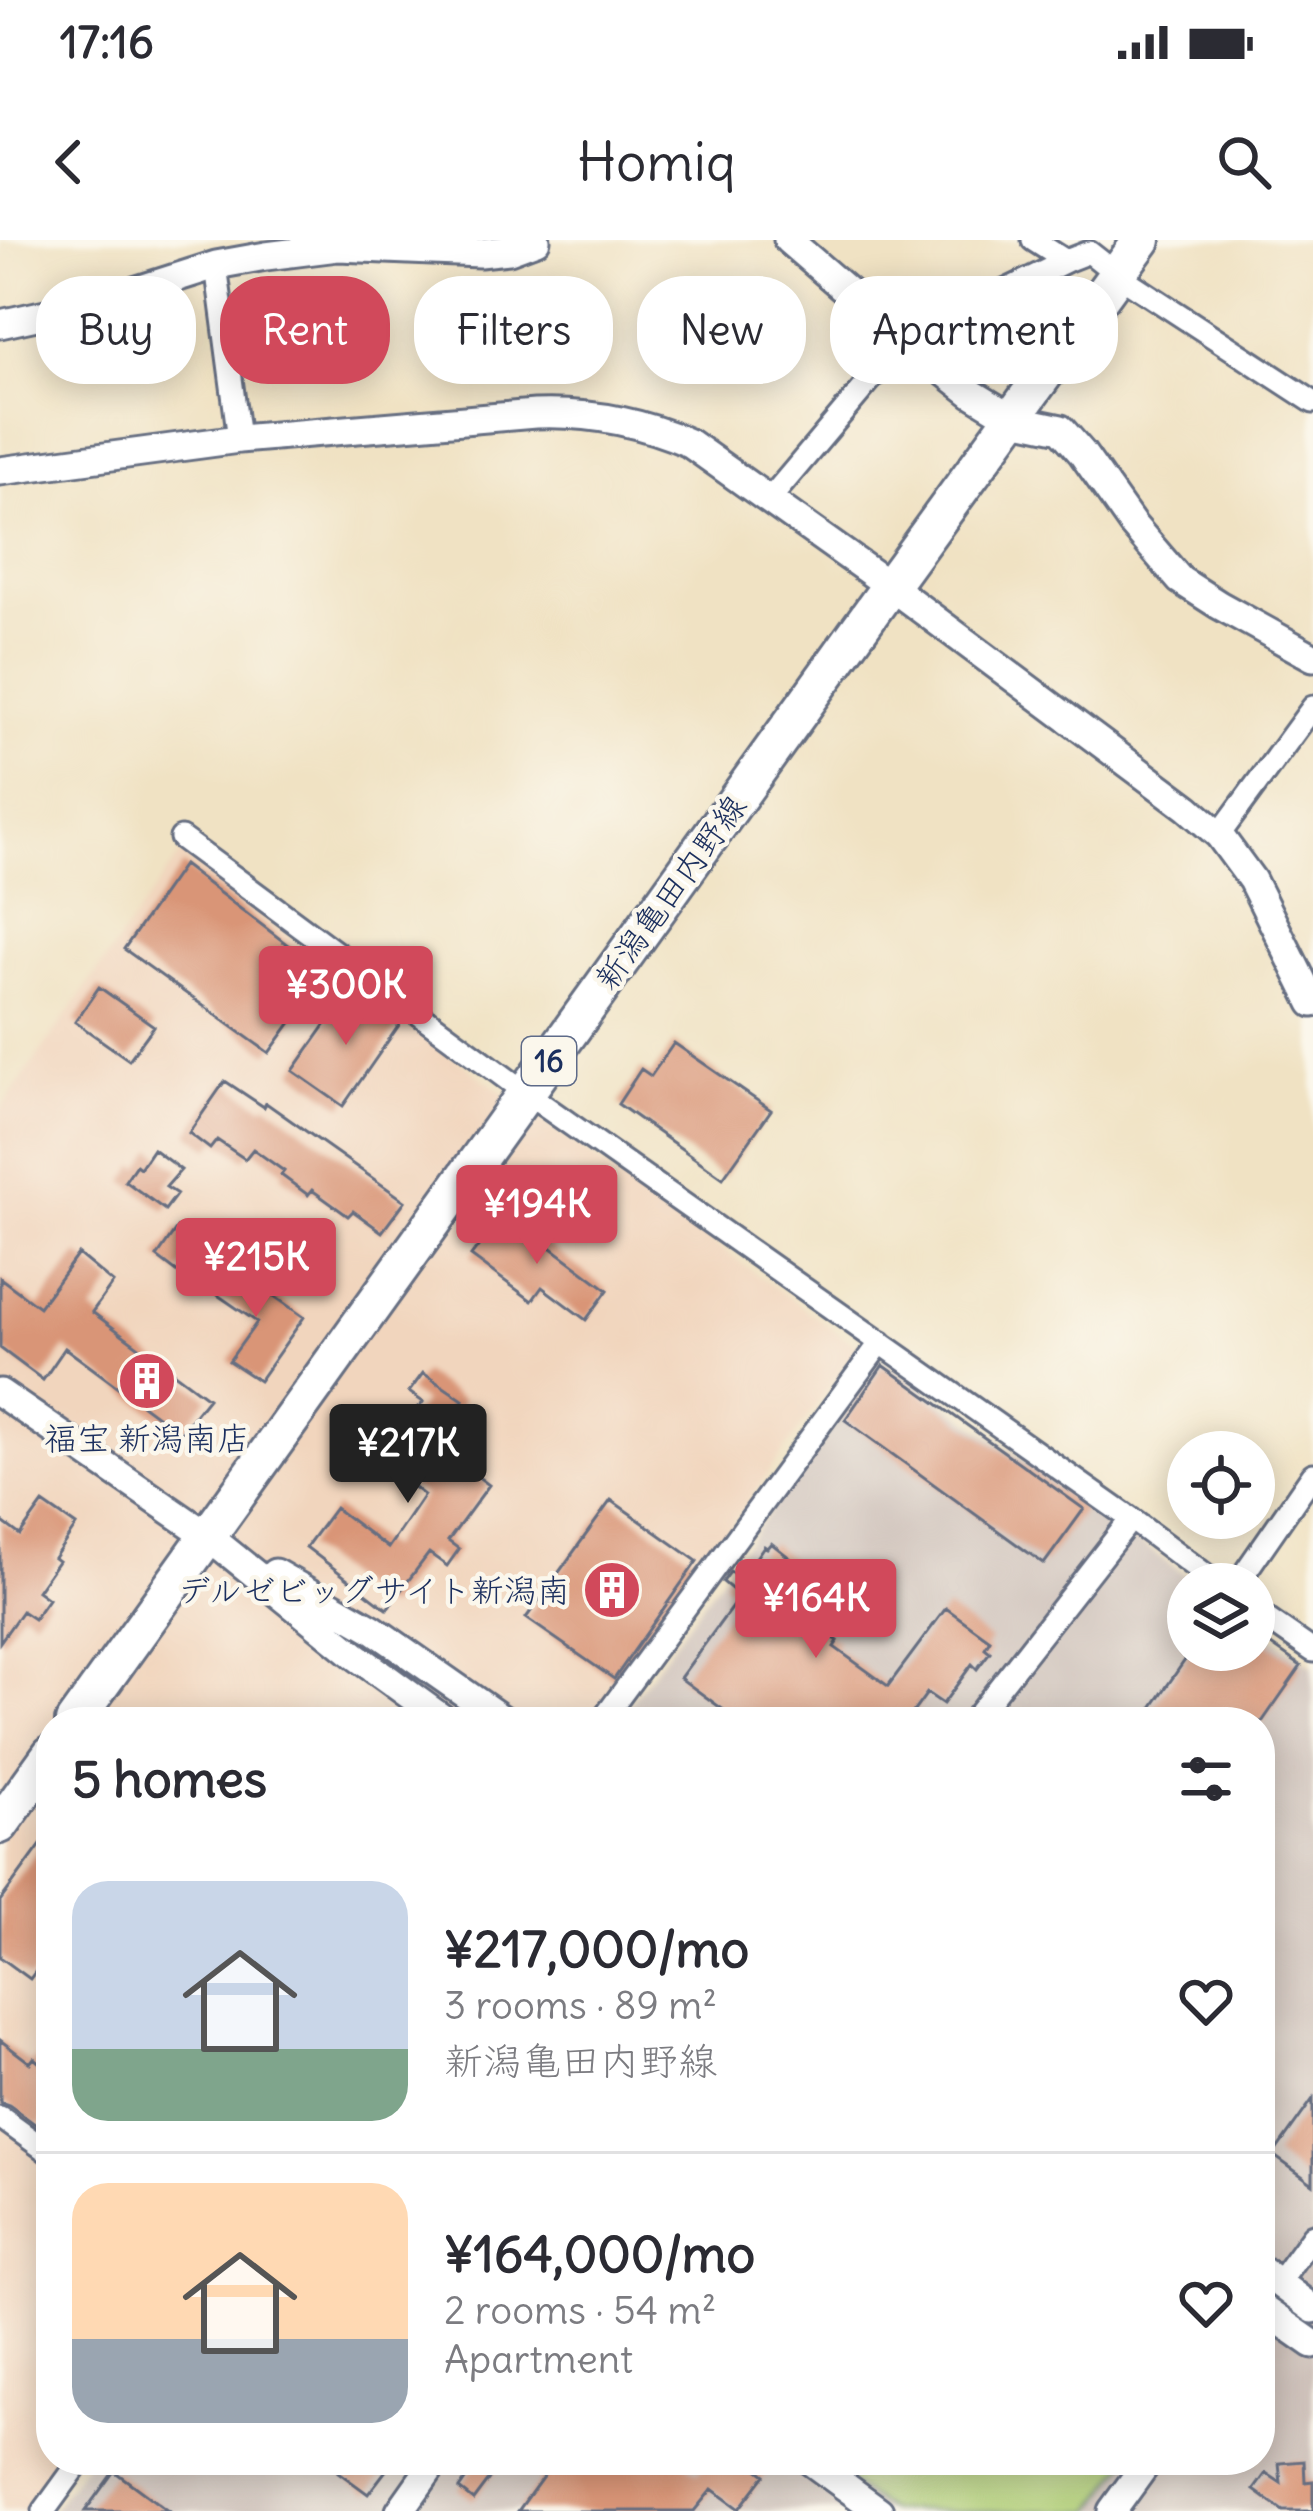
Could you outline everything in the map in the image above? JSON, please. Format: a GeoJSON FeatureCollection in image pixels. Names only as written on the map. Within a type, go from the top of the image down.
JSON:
{"type":"FeatureCollection","features":[{"type":"Feature","properties":{"kind":"main road","name":"新潟亀田内野線"},"geometry":{"type":"LineString","coordinates":[[85,1707],[1142,240]]}},
{"type":"Feature","properties":{"kind":"main road"},"geometry":{"type":"LineString","coordinates":[[0,1825],[36,1775]]}},
{"type":"Feature","properties":{"kind":"street"},"geometry":{"type":"LineString","coordinates":[[0,324],[100,302],[264,248],[480,253],[509,250],[536,240]]}},
{"type":"Feature","properties":{"kind":"street"},"geometry":{"type":"LineString","coordinates":[[788,240],[830,276]]}},
{"type":"Feature","properties":{"kind":"street"},"geometry":{"type":"LineString","coordinates":[[1033,240],[1066,261]]}},
{"type":"Feature","properties":{"kind":"street"},"geometry":{"type":"LineString","coordinates":[[1035,276],[1090,252],[1313,402]]}},
{"type":"Feature","properties":{"kind":"street"},"geometry":{"type":"LineString","coordinates":[[215,265],[238,439]]}},
{"type":"Feature","properties":{"kind":"street"},"geometry":{"type":"LineString","coordinates":[[769,500],[867,384]]}},
{"type":"Feature","properties":{"kind":"street"},"geometry":{"type":"LineString","coordinates":[[960,384],[1014,418],[1061,429],[1180,580],[1313,657]]}},
{"type":"Feature","properties":{"kind":"street"},"geometry":{"type":"LineString","coordinates":[[0,471],[238,439],[535,414],[612,418],[655,428],[688,443],[890,586],[1219,835],[1252,880],[1313,1003]]}},
{"type":"Feature","properties":{"kind":"street"},"geometry":{"type":"LineString","coordinates":[[1219,835],[1313,707]]}},
{"type":"Feature","properties":{"kind":"street"},"geometry":{"type":"LineString","coordinates":[[181,838],[526,1093],[1189,1563]]}},
{"type":"Feature","properties":{"kind":"street"},"geometry":{"type":"LineString","coordinates":[[613,1707],[881,1342]]}},
{"type":"Feature","properties":{"kind":"street"},"geometry":{"type":"LineString","coordinates":[[0,1393],[208,1536],[426,1707]]}},
{"type":"Feature","properties":{"kind":"street"},"geometry":{"type":"LineString","coordinates":[[1252,1563],[1313,1474]]}},
{"type":"Feature","properties":{"kind":"street"},"geometry":{"type":"LineString","coordinates":[[984,1707],[1131,1519]]}},
{"type":"Feature","properties":{"kind":"street"},"geometry":{"type":"LineString","coordinates":[[208,1536],[373,1629],[485,1707]]}},
{"type":"Feature","properties":{"kind":"street"},"geometry":{"type":"LineString","coordinates":[[1275,1625],[1313,1651]]}},
{"type":"Feature","properties":{"kind":"street"},"geometry":{"type":"LineString","coordinates":[[0,2117],[36,2143]]}},
{"type":"Feature","properties":{"kind":"street"},"geometry":{"type":"LineString","coordinates":[[1275,2270],[1313,2235]]}},
{"type":"Feature","properties":{"kind":"street"},"geometry":{"type":"LineString","coordinates":[[1275,2280],[1313,2309]]}},
{"type":"Feature","properties":{"kind":"street"},"geometry":{"type":"LineString","coordinates":[[1275,2317],[1313,2344]]}},
{"type":"Feature","properties":{"kind":"street"},"geometry":{"type":"LineString","coordinates":[[44,2511],[70,2475]]}},
{"type":"Feature","properties":{"kind":"street"},"geometry":{"type":"LineString","coordinates":[[400,2511],[425,2475]]}},
{"type":"Feature","properties":{"kind":"street"},"geometry":{"type":"LineString","coordinates":[[830,2475],[879,2511]]}},
{"type":"Feature","properties":{"kind":"street"},"geometry":{"type":"LineString","coordinates":[[1112,2511],[1138,2475]]}},
{"type":"Feature","properties":{"kind":"shaded area"},"geometry":{"type":"Polygon","coordinates":[[[181,853],[340,976],[858,1347],[602,1707],[36,1707],[36,2475],[56,2475],[31,2511],[0,2511],[0,1110],[181,853]]]}},
{"type":"Feature","properties":{"kind":"shaded area"},"geometry":{"type":"Polygon","coordinates":[[[881,1358],[1169,1563],[1167,1671],[1275,1671],[1275,1639],[1313,1666],[1313,2511],[51,2511],[77,2475],[1275,2475],[1275,1707],[627,1707],[881,1358]]]}},
{"type":"Feature","properties":{"kind":"green space"},"geometry":{"type":"Polygon","coordinates":[[[839,2475],[1118,2475],[1092,2511],[889,2511],[839,2475]]]}},
{"type":"Feature","properties":{"kind":"building"},"geometry":{"type":"Polygon","coordinates":[[[183,865],[326,974],[269,1053],[124,949],[183,865]]]}},
{"type":"Feature","properties":{"kind":"building"},"geometry":{"type":"Polygon","coordinates":[[[99,987],[154,1026],[129,1060],[75,1022],[99,987]]]}},
{"type":"Feature","properties":{"kind":"building"},"geometry":{"type":"Polygon","coordinates":[[[350,990],[399,1025],[343,1106],[293,1071],[350,990]]]}},
{"type":"Feature","properties":{"kind":"building"},"geometry":{"type":"Polygon","coordinates":[[[674,1043],[771,1110],[723,1178],[618,1104],[641,1069],[651,1076],[674,1043]]]}},
{"type":"Feature","properties":{"kind":"building"},"geometry":{"type":"Polygon","coordinates":[[[225,1081],[264,1107],[266,1103],[405,1201],[382,1232],[353,1211],[348,1216],[312,1190],[308,1195],[253,1149],[245,1159],[217,1140],[210,1149],[189,1133],[225,1081]]]}},
{"type":"Feature","properties":{"kind":"building"},"geometry":{"type":"Polygon","coordinates":[[[153,1149],[181,1170],[166,1187],[177,1194],[165,1210],[125,1181],[153,1149]]]}},
{"type":"Feature","properties":{"kind":"building"},"geometry":{"type":"Polygon","coordinates":[[[504,1212],[608,1290],[586,1320],[542,1287],[532,1301],[471,1256],[504,1212]]]}},
{"type":"Feature","properties":{"kind":"building"},"geometry":{"type":"Polygon","coordinates":[[[177,1228],[199,1245],[178,1273],[157,1257],[177,1228]]]}},
{"type":"Feature","properties":{"kind":"building"},"geometry":{"type":"Polygon","coordinates":[[[78,1254],[113,1283],[92,1312],[208,1398],[180,1433],[65,1348],[43,1380],[0,1348],[0,1278],[39,1307],[78,1254]]]}},
{"type":"Feature","properties":{"kind":"building"},"geometry":{"type":"Polygon","coordinates":[[[224,1261],[304,1317],[259,1381],[229,1361],[257,1322],[206,1287],[224,1261]]]}},
{"type":"Feature","properties":{"kind":"building"},"geometry":{"type":"Polygon","coordinates":[[[883,1365],[1084,1509],[1044,1564],[845,1420],[883,1365]]]}},
{"type":"Feature","properties":{"kind":"building"},"geometry":{"type":"Polygon","coordinates":[[[423,1373],[463,1400],[432,1442],[489,1485],[448,1541],[459,1549],[447,1566],[429,1553],[387,1609],[306,1547],[335,1508],[388,1548],[424,1495],[380,1462],[423,1402],[409,1392],[423,1373]]]}},
{"type":"Feature","properties":{"kind":"building","name":"デルゼビッグサイト新潟南"},"geometry":{"type":"Polygon","coordinates":[[[611,1500],[697,1561],[614,1679],[526,1618],[611,1500]]]}},
{"type":"Feature","properties":{"kind":"building"},"geometry":{"type":"Polygon","coordinates":[[[43,1503],[76,1526],[37,1591],[48,1599],[34,1619],[22,1611],[0,1642],[0,1520],[20,1535],[43,1503]]]}},
{"type":"Feature","properties":{"kind":"building"},"geometry":{"type":"Polygon","coordinates":[[[771,1543],[795,1562],[769,1600],[797,1621],[801,1615],[838,1641],[834,1647],[888,1686],[946,1608],[990,1640],[985,1648],[990,1652],[977,1669],[972,1664],[943,1704],[927,1693],[917,1707],[720,1707],[680,1678],[740,1596],[723,1582],[730,1572],[741,1579],[771,1543]]]}},
{"type":"Feature","properties":{"kind":"building"},"geometry":{"type":"Polygon","coordinates":[[[1275,1648],[1301,1666],[1272,1707],[1152,1707],[1177,1671],[1275,1671],[1275,1648]]]}},
{"type":"Feature","properties":{"kind":"building"},"geometry":{"type":"Polygon","coordinates":[[[36,1852],[36,1971],[30,1979],[0,1957],[0,1901],[36,1852]]]}},
{"type":"Feature","properties":{"kind":"building"},"geometry":{"type":"Polygon","coordinates":[[[0,2040],[30,2063],[36,2060],[36,2125],[0,2102],[0,2040]]]}},
{"type":"Feature","properties":{"kind":"building"},"geometry":{"type":"Polygon","coordinates":[[[1313,2099],[1313,2184],[1275,2152],[1313,2099]]]}},
{"type":"Feature","properties":{"kind":"building"},"geometry":{"type":"Polygon","coordinates":[[[1304,2461],[1305,2482],[1313,2481],[1313,2511],[1283,2511],[1254,2490],[1265,2475],[1281,2483],[1279,2463],[1304,2461]]]}},
{"type":"Feature","properties":{"kind":"building"},"geometry":{"type":"Polygon","coordinates":[[[111,2475],[119,2475],[168,2511],[85,2511],[111,2475]]]}},
{"type":"Feature","properties":{"kind":"building"},"geometry":{"type":"Polygon","coordinates":[[[342,2475],[383,2475],[368,2494],[342,2475]]]}},
{"type":"Feature","properties":{"kind":"building"},"geometry":{"type":"Polygon","coordinates":[[[469,2475],[492,2475],[473,2500],[459,2489],[469,2475]]]}},
{"type":"Feature","properties":{"kind":"building"},"geometry":{"type":"Polygon","coordinates":[[[544,2475],[765,2475],[739,2509],[712,2489],[694,2511],[518,2511],[544,2475]]]}},
{"type":"Feature","properties":{"kind":"place","name":"福宝 新潟南店"},"geometry":{"type":"Point","coordinates":[147,1381]}},
{"type":"Feature","properties":{"kind":"place","name":"デルゼビッグサイト新潟南"},"geometry":{"type":"Point","coordinates":[612,1590]}}]}
